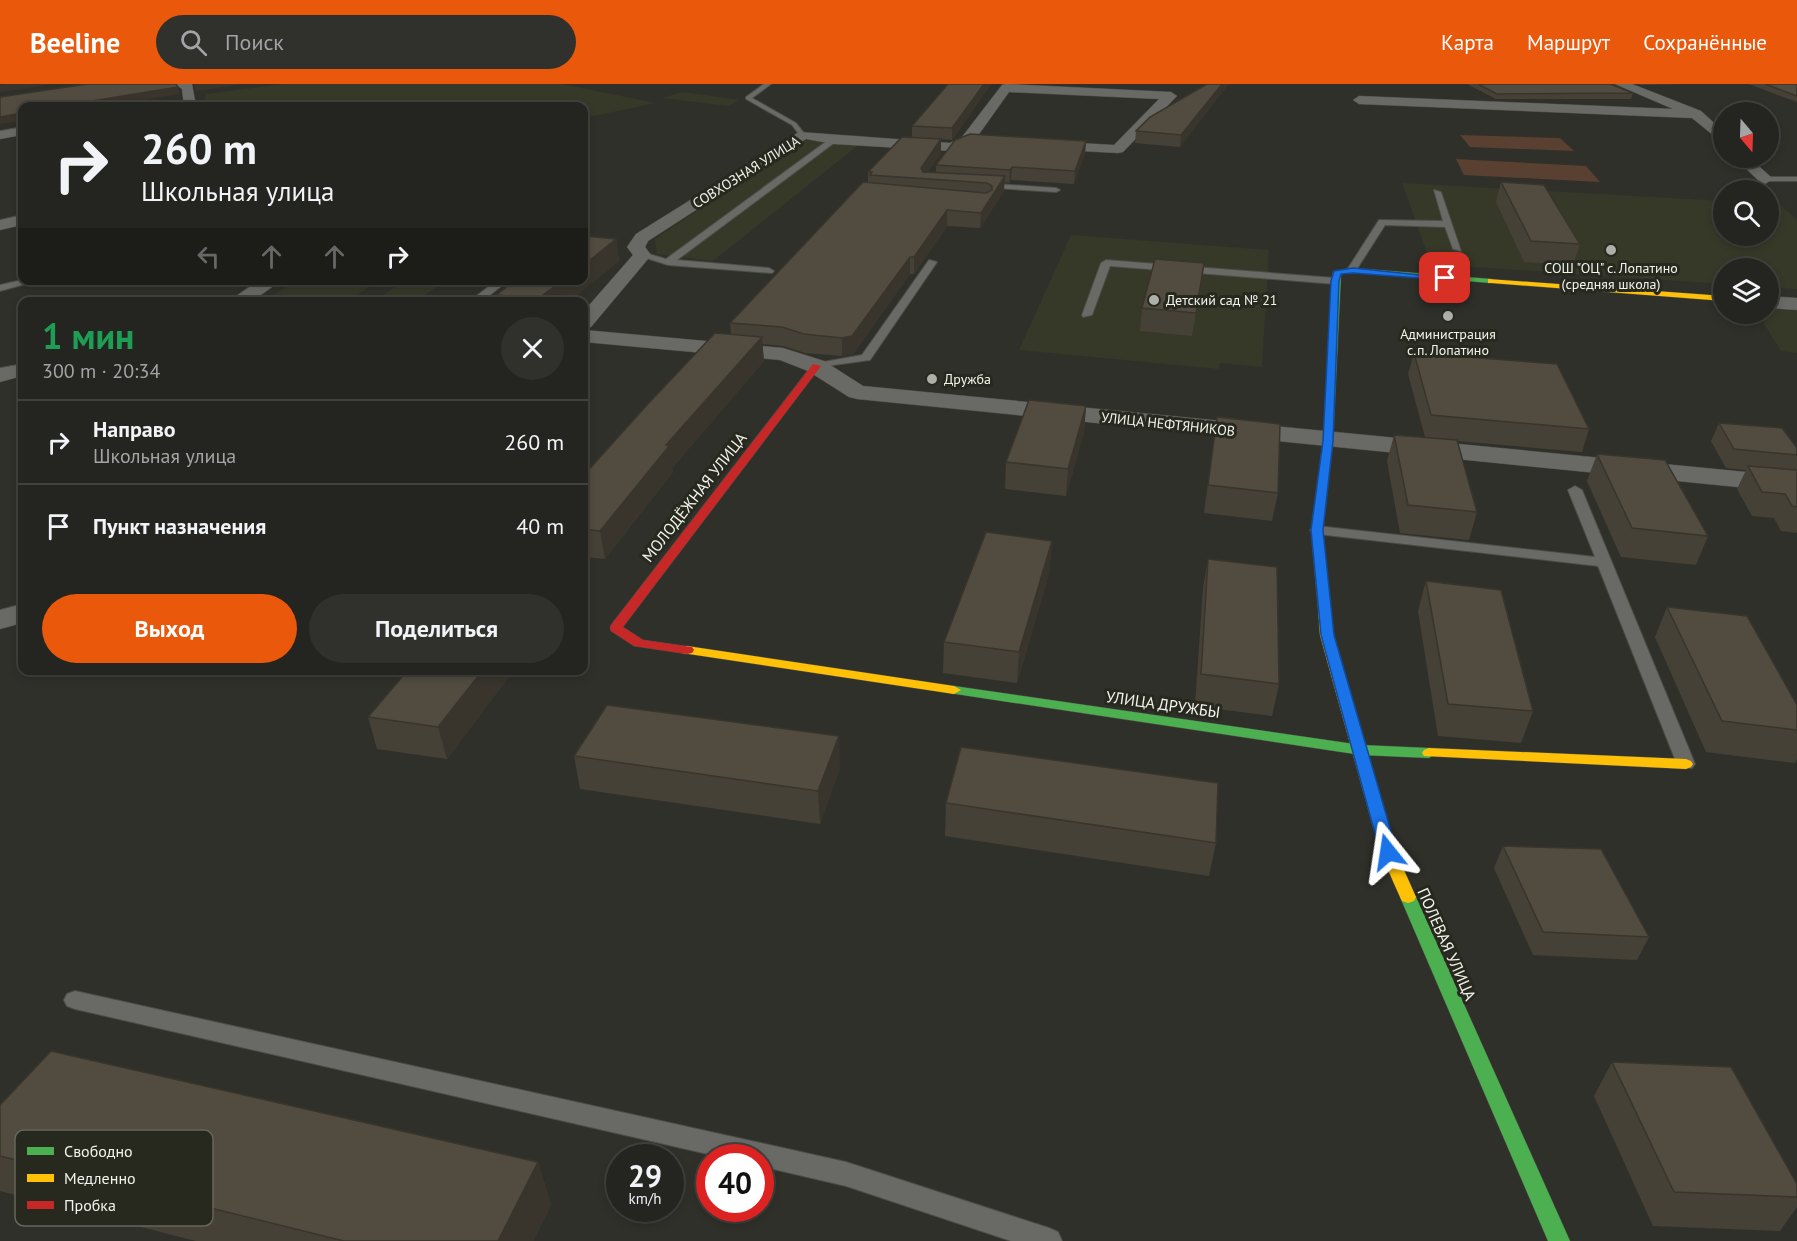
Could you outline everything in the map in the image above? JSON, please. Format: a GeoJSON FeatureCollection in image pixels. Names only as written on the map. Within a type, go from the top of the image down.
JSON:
{"type":"FeatureCollection","features":[{"type":"Feature","properties":{"kind":"street"},"geometry":{"type":"LineString","coordinates":[[181,84],[188,87],[190,102]]}},
{"type":"Feature","properties":{"kind":"street"},"geometry":{"type":"LineString","coordinates":[[1621,84],[1696,114],[1713,130]]}},
{"type":"Feature","properties":{"kind":"street","name":"СОВХОЗНАЯ УЛИЦА"},"geometry":{"type":"LineString","coordinates":[[588,318],[642,255],[636,247],[642,238],[804,135],[949,151],[967,140],[1008,86],[1171,96],[1156,108],[1118,149],[1027,144]]}},
{"type":"Feature","properties":{"kind":"street"},"geometry":{"type":"LineString","coordinates":[[1359,100],[1696,114]]}},
{"type":"Feature","properties":{"kind":"street"},"geometry":{"type":"LineString","coordinates":[[0,135],[18,132]]}},
{"type":"Feature","properties":{"kind":"street","name":"СОВХОЗНАЯ УЛИЦА"},"geometry":{"type":"LineString","coordinates":[[967,140],[1003,142]]}},
{"type":"Feature","properties":{"kind":"street"},"geometry":{"type":"LineString","coordinates":[[1753,168],[1765,179]]}},
{"type":"Feature","properties":{"kind":"street"},"geometry":{"type":"LineString","coordinates":[[0,225],[18,221]]}},
{"type":"Feature","properties":{"kind":"street"},"geometry":{"type":"LineString","coordinates":[[619,253],[642,255]]}},
{"type":"Feature","properties":{"kind":"street"},"geometry":{"type":"LineString","coordinates":[[1335,281],[1337,272],[1353,270],[1713,297]]}},
{"type":"Feature","properties":{"kind":"street","name":"ПОЛЕВАЯ УЛИЦА"},"geometry":{"type":"LineString","coordinates":[[1335,281],[1328,441],[1317,530],[1328,635],[1388,852],[1559,1241]]}},
{"type":"Feature","properties":{"kind":"street"},"geometry":{"type":"LineString","coordinates":[[245,297],[265,285]]}},
{"type":"Feature","properties":{"kind":"street"},"geometry":{"type":"LineString","coordinates":[[1779,303],[1797,304]]}},
{"type":"Feature","properties":{"kind":"street","name":"УЛИЦА НЕФТЯНИКОВ"},"geometry":{"type":"LineString","coordinates":[[588,336],[783,354],[816,366],[856,392],[1328,441],[1797,485]]}},
{"type":"Feature","properties":{"kind":"street","name":"МОЛОДЁЖНАЯ УЛИЦА"},"geometry":{"type":"LineString","coordinates":[[639,643],[616,628],[816,366]]}},
{"type":"Feature","properties":{"kind":"street"},"geometry":{"type":"LineString","coordinates":[[0,375],[18,371]]}},
{"type":"Feature","properties":{"kind":"street"},"geometry":{"type":"LineString","coordinates":[[0,620],[18,614]]}},
{"type":"Feature","properties":{"kind":"street","name":"УЛИЦА ДРУЖБЫ"},"geometry":{"type":"LineString","coordinates":[[639,643],[1361,750],[1686,764]]}},
{"type":"Feature","properties":{"kind":"lane"},"geometry":{"type":"LineString","coordinates":[[768,84],[748,98],[794,124],[804,135]]}},
{"type":"Feature","properties":{"kind":"lane"},"geometry":{"type":"LineString","coordinates":[[668,262],[834,140]]}},
{"type":"Feature","properties":{"kind":"lane"},"geometry":{"type":"LineString","coordinates":[[1765,179],[1797,179]]}},
{"type":"Feature","properties":{"kind":"lane"},"geometry":{"type":"LineString","coordinates":[[973,185],[1056,190]]}},
{"type":"Feature","properties":{"kind":"lane"},"geometry":{"type":"LineString","coordinates":[[1437,192],[1458,249]]}},
{"type":"Feature","properties":{"kind":"lane"},"geometry":{"type":"LineString","coordinates":[[1353,270],[1382,222],[1448,224]]}},
{"type":"Feature","properties":{"kind":"lane"},"geometry":{"type":"LineString","coordinates":[[642,255],[668,262],[769,271]]}},
{"type":"Feature","properties":{"kind":"lane"},"geometry":{"type":"LineString","coordinates":[[816,366],[866,358],[932,262]]}},
{"type":"Feature","properties":{"kind":"lane"},"geometry":{"type":"LineString","coordinates":[[1087,315],[1106,263],[1335,281]]}},
{"type":"Feature","properties":{"kind":"lane"},"geometry":{"type":"LineString","coordinates":[[0,288],[18,284]]}},
{"type":"Feature","properties":{"kind":"lane"},"geometry":{"type":"LineString","coordinates":[[481,297],[497,285]]}},
{"type":"Feature","properties":{"kind":"lane"},"geometry":{"type":"LineString","coordinates":[[1575,490],[1686,764]]}},
{"type":"Feature","properties":{"kind":"lane"},"geometry":{"type":"LineString","coordinates":[[1317,530],[1604,562]]}},
{"type":"Feature","properties":{"kind":"lane"},"geometry":{"type":"LineString","coordinates":[[75,1000],[846,1174],[1049,1241]]}},
{"type":"Feature","properties":{"kind":"shaded area"},"geometry":{"type":"Polygon","coordinates":[[[283,84],[562,84],[656,103],[588,117],[588,102],[204,102],[206,94],[283,84]]]}},
{"type":"Feature","properties":{"kind":"shaded area"},"geometry":{"type":"Polygon","coordinates":[[[683,92],[739,100],[728,106],[662,98],[683,92]]]}},
{"type":"Feature","properties":{"kind":"shaded area"},"geometry":{"type":"Polygon","coordinates":[[[1460,135],[1560,138],[1574,151],[1470,147],[1460,135]]]}},
{"type":"Feature","properties":{"kind":"shaded area"},"geometry":{"type":"Polygon","coordinates":[[[804,140],[861,143],[713,261],[657,254],[655,239],[804,140]]]}},
{"type":"Feature","properties":{"kind":"shaded area"},"geometry":{"type":"Polygon","coordinates":[[[1456,159],[1586,166],[1600,182],[1464,175],[1456,159]]]}},
{"type":"Feature","properties":{"kind":"shaded area","name":"СОШ \"ОЦ\" с. Лопатино (средняя школа)"},"geometry":{"type":"Polygon","coordinates":[[[1402,183],[1713,200],[1713,246],[1779,246],[1779,204],[1797,220],[1797,289],[1779,288],[1779,258],[1713,258],[1713,283],[1431,264],[1402,183]]]}},
{"type":"Feature","properties":{"kind":"shaded area","name":"Детский сад № 21"},"geometry":{"type":"Polygon","coordinates":[[[1071,235],[1269,250],[1262,367],[1220,363],[1219,369],[1019,350],[1071,235]]]}},
{"type":"Feature","properties":{"kind":"shaded area"},"geometry":{"type":"Polygon","coordinates":[[[290,285],[371,285],[355,297],[270,297],[290,285]]]}},
{"type":"Feature","properties":{"kind":"shaded area"},"geometry":{"type":"Polygon","coordinates":[[[398,285],[439,285],[422,297],[380,297],[398,285]]]}},
{"type":"Feature","properties":{"kind":"shaded area"},"geometry":{"type":"Polygon","coordinates":[[[1779,309],[1797,311],[1797,353],[1781,351],[1764,324],[1779,324],[1779,309]]]}},
{"type":"Feature","properties":{"kind":"building"},"geometry":{"type":"Polygon","coordinates":[[[87,84],[176,84],[178,87],[86,102],[18,102],[18,114],[0,117],[0,97],[87,84]]]}},
{"type":"Feature","properties":{"kind":"building"},"geometry":{"type":"Polygon","coordinates":[[[948,84],[984,84],[952,128],[912,126],[948,84]]]}},
{"type":"Feature","properties":{"kind":"building"},"geometry":{"type":"Polygon","coordinates":[[[1207,84],[1222,84],[1181,135],[1136,131],[1150,117],[1207,84]]]}},
{"type":"Feature","properties":{"kind":"building"},"geometry":{"type":"Polygon","coordinates":[[[1478,84],[1610,84],[1633,93],[1497,94],[1478,84]]]}},
{"type":"Feature","properties":{"kind":"building"},"geometry":{"type":"Polygon","coordinates":[[[1765,84],[1797,84],[1797,96],[1765,84]]]}},
{"type":"Feature","properties":{"kind":"building"},"geometry":{"type":"Polygon","coordinates":[[[970,134],[1086,141],[1075,171],[1012,167],[1010,170],[936,165],[955,140],[970,134]]]}},
{"type":"Feature","properties":{"kind":"building"},"geometry":{"type":"Polygon","coordinates":[[[902,137],[941,139],[921,168],[923,172],[1005,176],[981,213],[947,210],[914,257],[910,257],[852,336],[842,338],[804,334],[782,327],[730,323],[863,182],[986,193],[992,190],[992,186],[987,183],[870,175],[872,172],[868,172],[902,137]]]}},
{"type":"Feature","properties":{"kind":"building"},"geometry":{"type":"Polygon","coordinates":[[[1501,182],[1544,185],[1580,244],[1531,241],[1501,182]]]}},
{"type":"Feature","properties":{"kind":"building"},"geometry":{"type":"Polygon","coordinates":[[[588,236],[616,239],[588,262],[588,236]]]}},
{"type":"Feature","properties":{"kind":"building"},"geometry":{"type":"Polygon","coordinates":[[[1155,259],[1204,263],[1196,313],[1142,308],[1155,259]]]}},
{"type":"Feature","properties":{"kind":"building"},"geometry":{"type":"Polygon","coordinates":[[[509,285],[556,285],[540,297],[496,295],[509,285]]]}},
{"type":"Feature","properties":{"kind":"building"},"geometry":{"type":"Polygon","coordinates":[[[715,333],[762,337],[666,445],[670,445],[600,531],[588,530],[588,471],[715,333]]]}},
{"type":"Feature","properties":{"kind":"building"},"geometry":{"type":"Polygon","coordinates":[[[1414,353],[1557,364],[1589,429],[1431,415],[1414,353]]]}},
{"type":"Feature","properties":{"kind":"building"},"geometry":{"type":"Polygon","coordinates":[[[1029,400],[1086,406],[1068,469],[1006,462],[1029,400]]]}},
{"type":"Feature","properties":{"kind":"building"},"geometry":{"type":"Polygon","coordinates":[[[1217,417],[1280,424],[1278,493],[1208,485],[1217,417]]]}},
{"type":"Feature","properties":{"kind":"building"},"geometry":{"type":"Polygon","coordinates":[[[1719,423],[1782,428],[1797,448],[1797,455],[1734,449],[1719,423]]]}},
{"type":"Feature","properties":{"kind":"building"},"geometry":{"type":"Polygon","coordinates":[[[1394,435],[1457,440],[1477,512],[1408,505],[1394,435]]]}},
{"type":"Feature","properties":{"kind":"building"},"geometry":{"type":"Polygon","coordinates":[[[1597,454],[1665,460],[1708,536],[1632,528],[1597,454]]]}},
{"type":"Feature","properties":{"kind":"building"},"geometry":{"type":"Polygon","coordinates":[[[1748,466],[1797,470],[1797,507],[1792,506],[1785,494],[1762,492],[1748,466]]]}},
{"type":"Feature","properties":{"kind":"building"},"geometry":{"type":"Polygon","coordinates":[[[986,532],[1052,541],[1019,652],[944,642],[986,532]]]}},
{"type":"Feature","properties":{"kind":"building"},"geometry":{"type":"Polygon","coordinates":[[[1208,559],[1277,567],[1279,684],[1201,674],[1208,559]]]}},
{"type":"Feature","properties":{"kind":"building"},"geometry":{"type":"Polygon","coordinates":[[[1426,581],[1501,590],[1533,711],[1448,704],[1426,581]]]}},
{"type":"Feature","properties":{"kind":"building"},"geometry":{"type":"Polygon","coordinates":[[[1667,607],[1747,616],[1797,705],[1797,730],[1722,721],[1667,607]]]}},
{"type":"Feature","properties":{"kind":"building"},"geometry":{"type":"Polygon","coordinates":[[[404,675],[479,675],[438,727],[368,717],[404,675]]]}},
{"type":"Feature","properties":{"kind":"building"},"geometry":{"type":"Polygon","coordinates":[[[607,705],[839,736],[818,791],[574,756],[607,705]]]}},
{"type":"Feature","properties":{"kind":"building"},"geometry":{"type":"Polygon","coordinates":[[[961,747],[1218,783],[1216,843],[946,803],[961,747]]]}},
{"type":"Feature","properties":{"kind":"building"},"geometry":{"type":"Polygon","coordinates":[[[1503,846],[1601,849],[1649,937],[1543,932],[1503,846]]]}},
{"type":"Feature","properties":{"kind":"building"},"geometry":{"type":"Polygon","coordinates":[[[51,1051],[538,1162],[498,1241],[344,1241],[213,1209],[213,1130],[15,1130],[15,1160],[0,1156],[0,1105],[51,1051]]]}},
{"type":"Feature","properties":{"kind":"building"},"geometry":{"type":"Polygon","coordinates":[[[1612,1062],[1731,1067],[1797,1184],[1797,1197],[1674,1192],[1612,1062]]]}},
{"type":"Feature","properties":{"kind":"traffic: fast"},"geometry":{"type":"LineString","coordinates":[[1324,608],[1317,530],[1328,441],[1337,272],[1352,270],[1491,281]]}},
{"type":"Feature","properties":{"kind":"traffic: fast"},"geometry":{"type":"LineString","coordinates":[[954,690],[1361,750],[1429,753]]}},
{"type":"Feature","properties":{"kind":"traffic: fast"},"geometry":{"type":"LineString","coordinates":[[1408,897],[1559,1241]]}},
{"type":"Feature","properties":{"kind":"traffic: slow"},"geometry":{"type":"LineString","coordinates":[[1491,281],[1713,298]]}},
{"type":"Feature","properties":{"kind":"traffic: slow"},"geometry":{"type":"LineString","coordinates":[[1324,608],[1327,635],[1388,852],[1408,897]]}},
{"type":"Feature","properties":{"kind":"traffic: slow"},"geometry":{"type":"LineString","coordinates":[[687,650],[954,690]]}},
{"type":"Feature","properties":{"kind":"traffic: slow"},"geometry":{"type":"LineString","coordinates":[[1429,753],[1686,764]]}},
{"type":"Feature","properties":{"kind":"traffic: jam"},"geometry":{"type":"LineString","coordinates":[[687,650],[639,643],[616,628],[816,366]]}},
{"type":"Feature","properties":{"kind":"place","name":"СОШ \"ОЦ\" с. Лопатино (средняя школа)"},"geometry":{"type":"Point","coordinates":[1611,250]}},
{"type":"Feature","properties":{"kind":"place","name":"Детский сад № 21"},"geometry":{"type":"Point","coordinates":[1154,300]}},
{"type":"Feature","properties":{"kind":"place","name":"Администрация с.п. Лопатино"},"geometry":{"type":"Point","coordinates":[1448,316]}},
{"type":"Feature","properties":{"kind":"place","name":"Дружба"},"geometry":{"type":"Point","coordinates":[932,379]}},
{"type":"Feature","properties":{"kind":"route"},"geometry":{"type":"LineString","coordinates":[[1388,852],[1328,635],[1317,530],[1328,441],[1335,281],[1337,272],[1353,270],[1445,278]]}}]}
